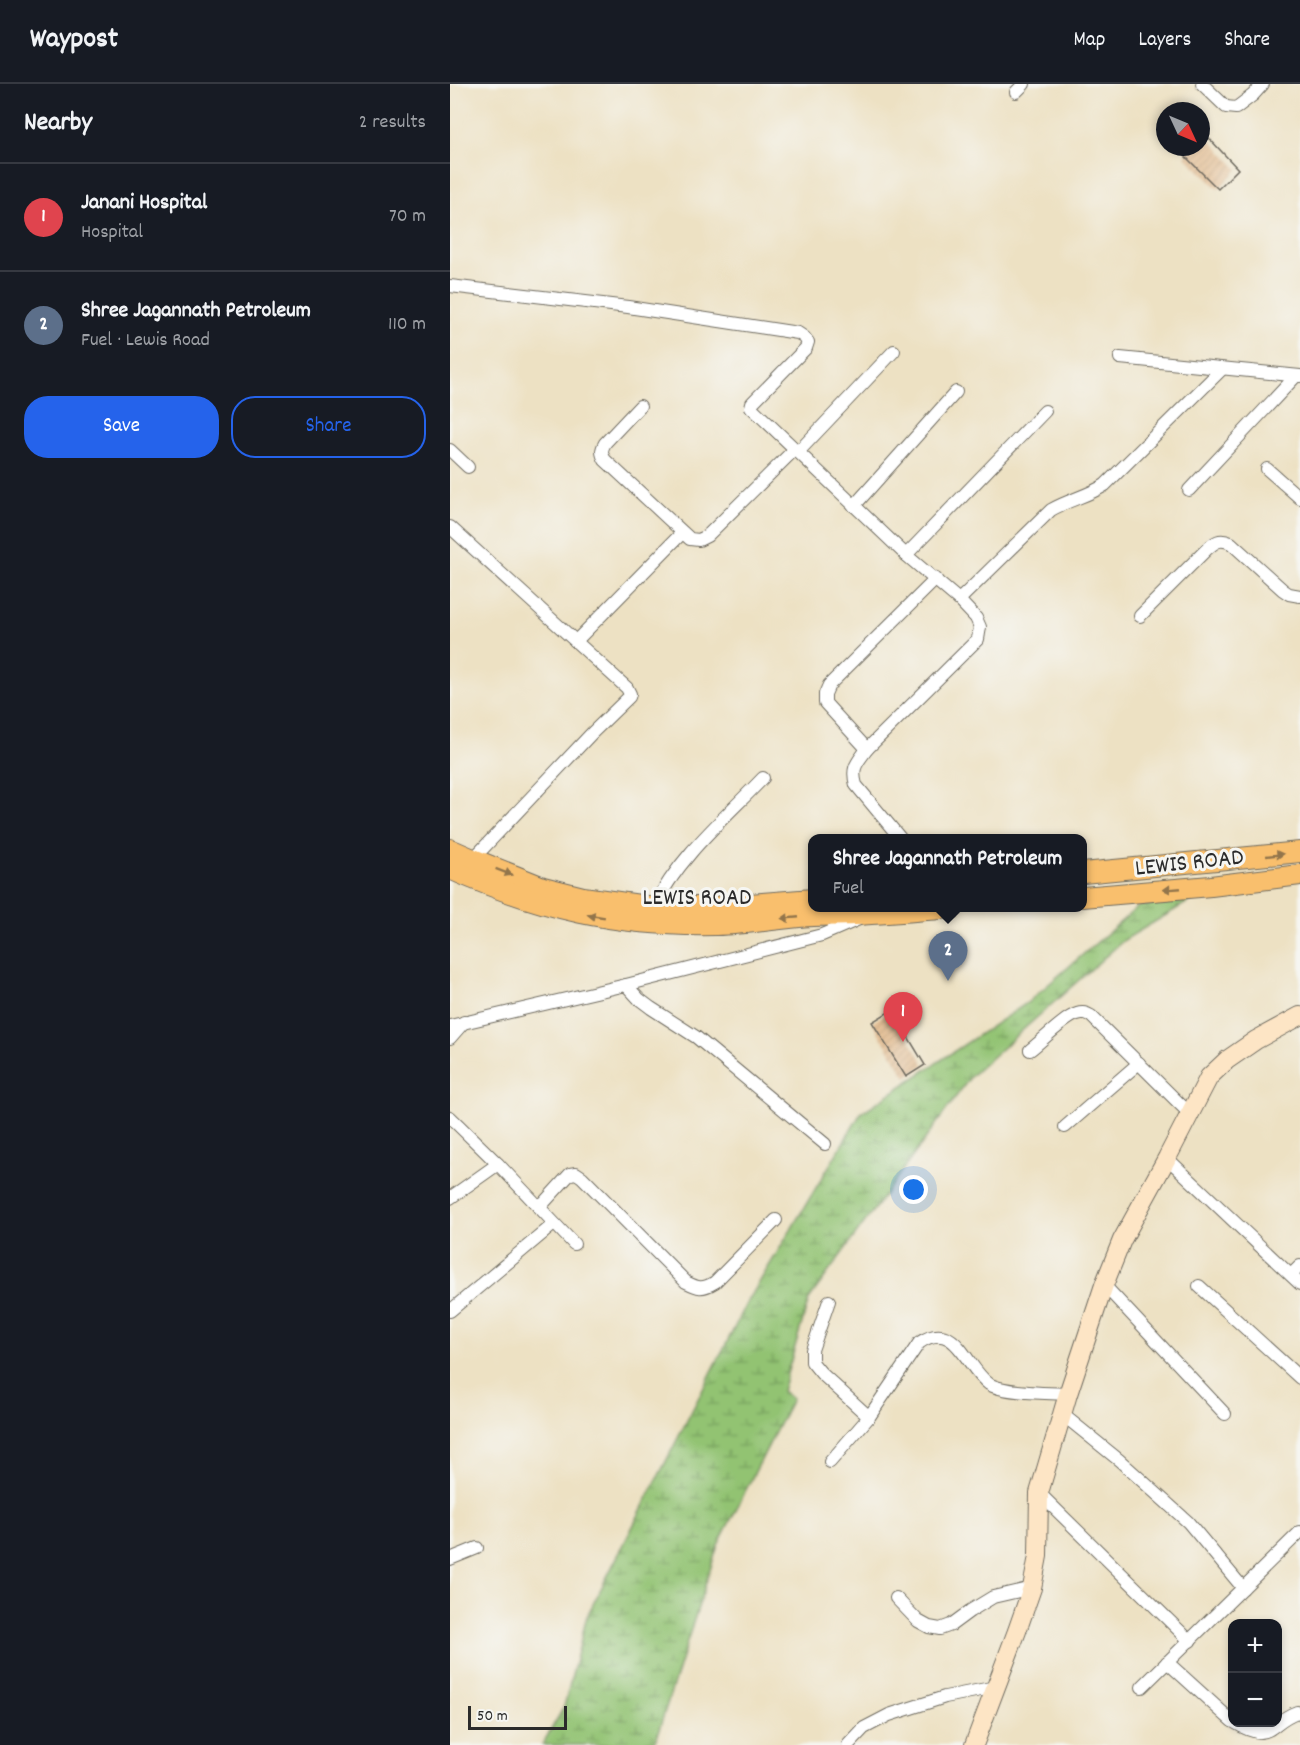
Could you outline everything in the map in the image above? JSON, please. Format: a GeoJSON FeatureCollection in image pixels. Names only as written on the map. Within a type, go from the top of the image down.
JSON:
{"type":"FeatureCollection","features":[{"type":"Feature","properties":{"kind":"main road","name":"LEWIS ROAD"},"geometry":{"type":"LineString","coordinates":[[450,849],[543,886],[576,896],[654,907],[712,908],[808,899]]}},
{"type":"Feature","properties":{"kind":"main road","name":"LEWIS ROAD"},"geometry":{"type":"LineString","coordinates":[[1087,873],[1300,852]]}},
{"type":"Feature","properties":{"kind":"main road","name":"LEWIS ROAD"},"geometry":{"type":"LineString","coordinates":[[450,869],[540,904],[585,915],[628,921],[718,925],[812,916],[898,912]]}},
{"type":"Feature","properties":{"kind":"main road","name":"LEWIS ROAD"},"geometry":{"type":"LineString","coordinates":[[1087,897],[1211,886],[1300,875]]}},
{"type":"Feature","properties":{"kind":"street"},"geometry":{"type":"LineString","coordinates":[[1202,84],[1226,107],[1236,108],[1263,84]]}},
{"type":"Feature","properties":{"kind":"street"},"geometry":{"type":"LineString","coordinates":[[450,286],[628,308],[798,333],[804,337],[808,342],[806,348],[752,403],[751,407],[906,555],[959,600],[976,618],[980,627],[978,639],[867,749],[855,766],[853,775],[856,785],[897,834]]}},
{"type":"Feature","properties":{"kind":"street"},"geometry":{"type":"LineString","coordinates":[[640,406],[605,444],[602,454],[605,460],[682,533],[690,539],[699,540],[707,536],[797,451],[894,351]]}},
{"type":"Feature","properties":{"kind":"street"},"geometry":{"type":"LineString","coordinates":[[1120,358],[1298,376]]}},
{"type":"Feature","properties":{"kind":"street"},"geometry":{"type":"LineString","coordinates":[[959,600],[1051,510],[1065,501],[1093,492],[1105,485],[1222,369]]}},
{"type":"Feature","properties":{"kind":"street"},"geometry":{"type":"LineString","coordinates":[[1189,490],[1298,376]]}},
{"type":"Feature","properties":{"kind":"street"},"geometry":{"type":"LineString","coordinates":[[854,506],[956,392]]}},
{"type":"Feature","properties":{"kind":"street"},"geometry":{"type":"LineString","coordinates":[[906,555],[1045,411]]}},
{"type":"Feature","properties":{"kind":"street"},"geometry":{"type":"LineString","coordinates":[[450,450],[468,467]]}},
{"type":"Feature","properties":{"kind":"street"},"geometry":{"type":"LineString","coordinates":[[1267,469],[1300,498]]}},
{"type":"Feature","properties":{"kind":"street"},"geometry":{"type":"LineString","coordinates":[[450,527],[627,688],[630,694],[473,859]]}},
{"type":"Feature","properties":{"kind":"street"},"geometry":{"type":"LineString","coordinates":[[576,641],[682,533]]}},
{"type":"Feature","properties":{"kind":"street"},"geometry":{"type":"LineString","coordinates":[[1140,616],[1206,550],[1217,541],[1224,540],[1231,543],[1283,590],[1300,596]]}},
{"type":"Feature","properties":{"kind":"street"},"geometry":{"type":"LineString","coordinates":[[867,749],[825,703],[825,694],[829,685],[936,579]]}},
{"type":"Feature","properties":{"kind":"street"},"geometry":{"type":"LineString","coordinates":[[654,907],[660,893],[688,855],[763,778]]}},
{"type":"Feature","properties":{"kind":"street"},"geometry":{"type":"LineString","coordinates":[[450,1026],[626,985],[822,935],[871,914]]}},
{"type":"Feature","properties":{"kind":"street"},"geometry":{"type":"LineString","coordinates":[[626,985],[651,1008],[696,1036],[825,1144]]}},
{"type":"Feature","properties":{"kind":"street"},"geometry":{"type":"LineString","coordinates":[[1030,1050],[1076,1014],[1085,1012],[1190,1114]]}},
{"type":"Feature","properties":{"kind":"street"},"geometry":{"type":"LineString","coordinates":[[974,1745],[1032,1588],[1038,1556],[1039,1493],[1068,1394],[1104,1285],[1122,1240],[1209,1077],[1227,1060],[1256,1040],[1300,1016]]}},
{"type":"Feature","properties":{"kind":"street"},"geometry":{"type":"LineString","coordinates":[[450,1038],[464,1022]]}},
{"type":"Feature","properties":{"kind":"street"},"geometry":{"type":"LineString","coordinates":[[1065,1127],[1138,1063]]}},
{"type":"Feature","properties":{"kind":"street"},"geometry":{"type":"LineString","coordinates":[[450,1118],[498,1164],[574,1244]]}},
{"type":"Feature","properties":{"kind":"street"},"geometry":{"type":"LineString","coordinates":[[1167,1158],[1297,1275]]}},
{"type":"Feature","properties":{"kind":"street"},"geometry":{"type":"LineString","coordinates":[[450,1198],[498,1164]]}},
{"type":"Feature","properties":{"kind":"street"},"geometry":{"type":"LineString","coordinates":[[539,1208],[570,1174],[576,1173],[686,1282],[698,1288],[714,1282],[776,1220]]}},
{"type":"Feature","properties":{"kind":"street"},"geometry":{"type":"LineString","coordinates":[[450,1311],[554,1224]]}},
{"type":"Feature","properties":{"kind":"street"},"geometry":{"type":"LineString","coordinates":[[1104,1285],[1225,1414]]}},
{"type":"Feature","properties":{"kind":"street"},"geometry":{"type":"LineString","coordinates":[[1199,1286],[1300,1378]]}},
{"type":"Feature","properties":{"kind":"street"},"geometry":{"type":"LineString","coordinates":[[829,1301],[812,1350],[812,1362],[869,1417]]}},
{"type":"Feature","properties":{"kind":"street"},"geometry":{"type":"LineString","coordinates":[[830,1462],[869,1417],[919,1343],[929,1336],[941,1335],[955,1343],[990,1384],[1003,1389],[1068,1394]]}},
{"type":"Feature","properties":{"kind":"street"},"geometry":{"type":"LineString","coordinates":[[1062,1414],[1119,1460],[1188,1522],[1243,1588]]}},
{"type":"Feature","properties":{"kind":"street"},"geometry":{"type":"LineString","coordinates":[[1039,1493],[1190,1641]]}},
{"type":"Feature","properties":{"kind":"street"},"geometry":{"type":"LineString","coordinates":[[1142,1687],[1300,1532]]}},
{"type":"Feature","properties":{"kind":"street"},"geometry":{"type":"LineString","coordinates":[[450,1559],[477,1548]]}},
{"type":"Feature","properties":{"kind":"street"},"geometry":{"type":"LineString","coordinates":[[896,1598],[918,1621],[929,1627],[940,1629],[951,1625],[993,1598],[1032,1588]]}},
{"type":"Feature","properties":{"kind":"street"},"geometry":{"type":"LineString","coordinates":[[1167,1662],[1228,1717]]}},
{"type":"Feature","properties":{"kind":"street"},"geometry":{"type":"LineString","coordinates":[[848,1745],[864,1728],[889,1715],[945,1697],[996,1687]]}},
{"type":"Feature","properties":{"kind":"street"},"geometry":{"type":"LineString","coordinates":[[1282,1723],[1292,1714],[1300,1713]]}},
{"type":"Feature","properties":{"kind":"street"},"geometry":{"type":"LineString","coordinates":[[1238,1727],[1254,1738],[1263,1738],[1277,1727]]}},
{"type":"Feature","properties":{"kind":"green space"},"geometry":{"type":"Polygon","coordinates":[[[1193,899],[1124,940],[971,1076],[809,1299],[782,1391],[792,1399],[718,1545],[654,1745],[542,1745],[564,1707],[587,1616],[748,1301],[861,1113],[1027,1003],[1139,906],[1193,899]]]}},
{"type":"Feature","properties":{"kind":"building"},"geometry":{"type":"Polygon","coordinates":[[[1210,139],[1238,169],[1218,189],[1185,156],[1210,156],[1210,139]]]}},
{"type":"Feature","properties":{"kind":"building"},"geometry":{"type":"Polygon","coordinates":[[[892,1010],[925,1065],[906,1077],[872,1022],[892,1010]]]}},
{"type":"Feature","properties":{"kind":"place","name":"Shree Jagannath Petroleum"},"geometry":{"type":"Point","coordinates":[948,981]}},
{"type":"Feature","properties":{"kind":"place","name":"Janani Hospital"},"geometry":{"type":"Point","coordinates":[903,1042]}}]}
